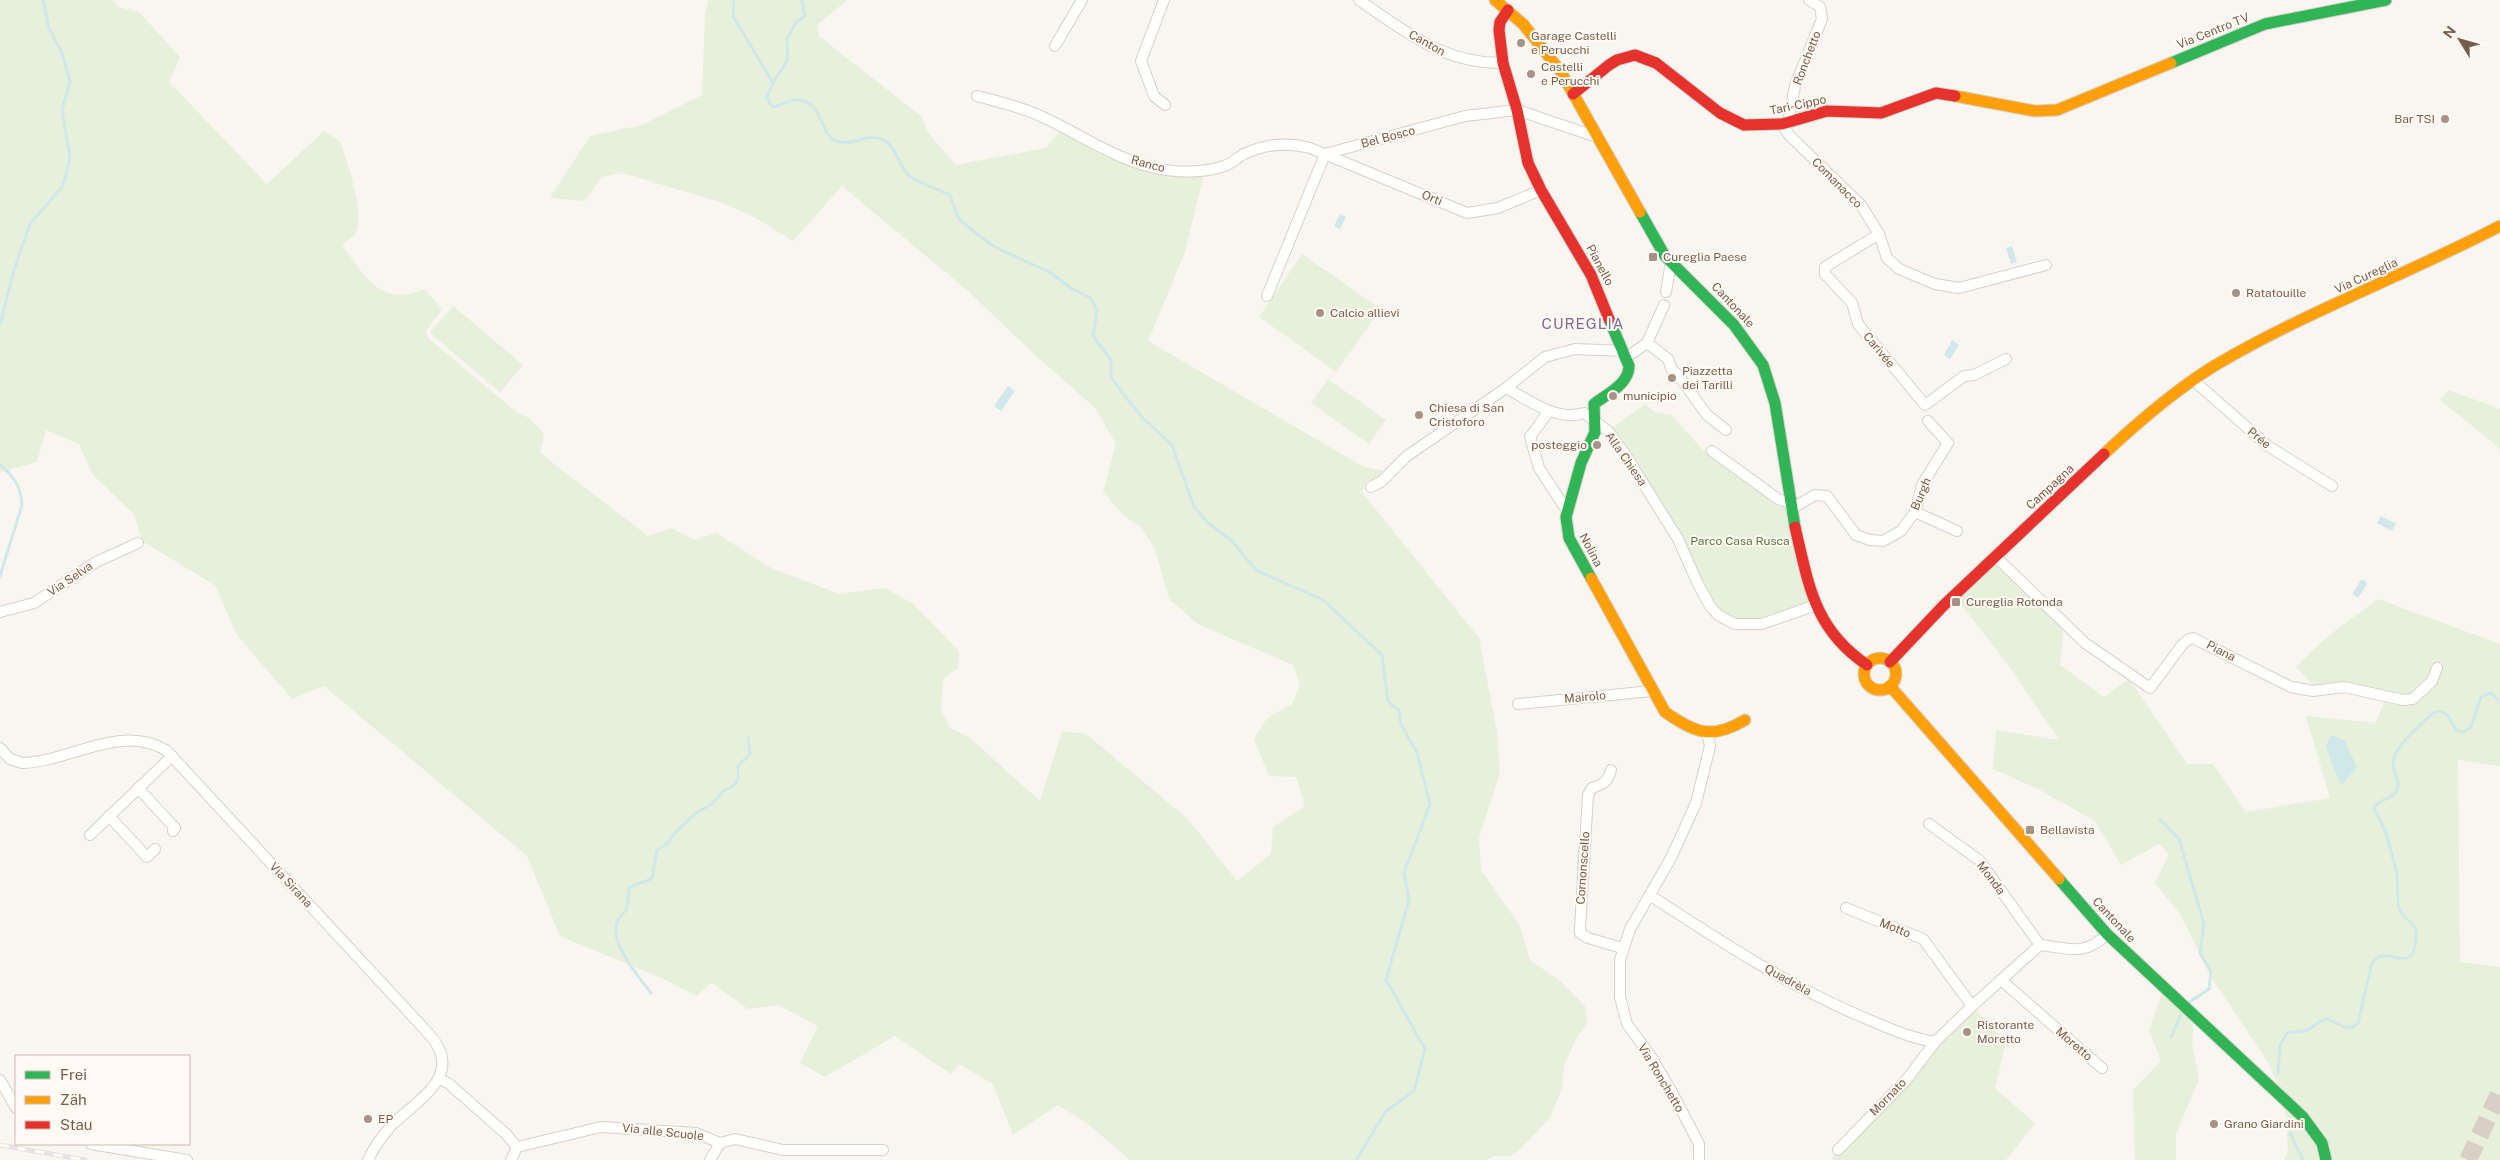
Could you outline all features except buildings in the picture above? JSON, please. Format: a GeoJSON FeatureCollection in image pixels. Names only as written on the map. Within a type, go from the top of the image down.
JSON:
{"type":"FeatureCollection","features":[{"type":"Feature","properties":{"kind":"street"},"geometry":{"type":"LineString","coordinates":[[1055,46],[1082,0]]}},
{"type":"Feature","properties":{"kind":"street"},"geometry":{"type":"LineString","coordinates":[[1164,0],[1141,61],[1154,96],[1165,105]]}},
{"type":"Feature","properties":{"kind":"street","name":"Canton"},"geometry":{"type":"LineString","coordinates":[[1358,0],[1410,35],[1444,54],[1477,62],[1503,63]]}},
{"type":"Feature","properties":{"kind":"street","name":"Cantonale"},"geometry":{"type":"LineString","coordinates":[[1495,0],[1508,10],[1549,54],[1671,262],[1734,325],[1763,365],[1775,403],[1791,506],[1807,578],[1816,605],[1837,641],[1848,652],[1867,665]]}},
{"type":"Feature","properties":{"kind":"street","name":"Ronchetto"},"geometry":{"type":"LineString","coordinates":[[1785,123],[1795,86],[1820,24],[1822,13],[1820,4],[1809,0]]}},
{"type":"Feature","properties":{"kind":"street","name":"Via Centro TV"},"geometry":{"type":"LineString","coordinates":[[2057,110],[2265,24],[2386,0]]}},
{"type":"Feature","properties":{"kind":"street","name":"Pianello"},"geometry":{"type":"LineString","coordinates":[[1508,10],[1500,22],[1499,30],[1503,63],[1517,110],[1528,164],[1541,190],[1591,275],[1625,354]]}},
{"type":"Feature","properties":{"kind":"street","name":"Tarì-Cippo"},"geometry":{"type":"LineString","coordinates":[[1573,94],[1617,60],[1635,55],[1642,56],[1656,63],[1730,119],[1744,125],[1785,123],[1827,111],[1881,113],[1936,93],[2035,111],[2057,110]]}},
{"type":"Feature","properties":{"kind":"street","name":"Ranco"},"geometry":{"type":"LineString","coordinates":[[977,96],[1012,105],[1043,117],[1106,149],[1156,168],[1183,171],[1225,166],[1244,154],[1277,144],[1292,143],[1325,154]]}},
{"type":"Feature","properties":{"kind":"street","name":"Bel Bosco"},"geometry":{"type":"LineString","coordinates":[[1325,154],[1465,116],[1517,110],[1597,137]]}},
{"type":"Feature","properties":{"kind":"street","name":"Comanacco"},"geometry":{"type":"LineString","coordinates":[[1785,123],[1789,135],[1861,205],[1879,234],[1885,253],[1894,266],[1935,284],[1952,288],[1966,287],[2046,265]]}},
{"type":"Feature","properties":{"kind":"street"},"geometry":{"type":"LineString","coordinates":[[1267,296],[1325,154]]}},
{"type":"Feature","properties":{"kind":"street","name":"Orti"},"geometry":{"type":"LineString","coordinates":[[1325,154],[1466,213],[1498,208],[1541,190]]}},
{"type":"Feature","properties":{"kind":"street","name":"Via Cureglia"},"geometry":{"type":"LineString","coordinates":[[2244,350],[2260,340],[2500,226]]}},
{"type":"Feature","properties":{"kind":"street","name":"Carivée"},"geometry":{"type":"LineString","coordinates":[[1879,234],[1825,267],[1824,274],[1852,303],[1858,324],[1925,405],[1964,376],[1974,375],[2006,359]]}},
{"type":"Feature","properties":{"kind":"street"},"geometry":{"type":"LineString","coordinates":[[1666,292],[1671,262]]}},
{"type":"Feature","properties":{"kind":"street"},"geometry":{"type":"LineString","coordinates":[[1371,487],[1382,481],[1406,456],[1506,388],[1545,357],[1575,349],[1625,354],[1647,343],[1658,324],[1664,305]]}},
{"type":"Feature","properties":{"kind":"street"},"geometry":{"type":"LineString","coordinates":[[1647,343],[1668,360],[1672,370],[1679,376],[1707,415],[1726,430]]}},
{"type":"Feature","properties":{"kind":"street","name":"Campagna"},"geometry":{"type":"LineString","coordinates":[[1890,662],[1928,620],[2151,413],[2193,380],[2244,350]]}},
{"type":"Feature","properties":{"kind":"street","name":"Nolina"},"geometry":{"type":"LineString","coordinates":[[1625,354],[1630,374],[1622,383],[1594,404],[1595,432],[1580,462],[1567,511],[1565,523],[1569,538],[1665,712],[1680,723],[1707,733],[1718,734],[1730,730],[1746,720]]}},
{"type":"Feature","properties":{"kind":"street","name":"Prée"},"geometry":{"type":"LineString","coordinates":[[2193,380],[2268,446],[2332,486]]}},
{"type":"Feature","properties":{"kind":"street","name":"Alla Chiesa"},"geometry":{"type":"LineString","coordinates":[[1506,388],[1548,411],[1573,417],[1584,413],[1608,431],[1623,451],[1678,539],[1710,606],[1718,615],[1735,624],[1762,624],[1816,605]]}},
{"type":"Feature","properties":{"kind":"street"},"geometry":{"type":"LineString","coordinates":[[1548,411],[1530,437],[1539,468],[1567,511]]}},
{"type":"Feature","properties":{"kind":"street","name":"Burgh"},"geometry":{"type":"LineString","coordinates":[[1791,506],[1815,496],[1827,496],[1856,535],[1870,540],[1884,541],[1901,531],[1915,512],[1922,485],[1948,443],[1928,420]]}},
{"type":"Feature","properties":{"kind":"street"},"geometry":{"type":"LineString","coordinates":[[1712,451],[1778,499],[1791,506]]}},
{"type":"Feature","properties":{"kind":"street"},"geometry":{"type":"LineString","coordinates":[[1915,512],[1957,531]]}},
{"type":"Feature","properties":{"kind":"street","name":"Via Selva"},"geometry":{"type":"LineString","coordinates":[[0,612],[34,603],[96,562],[138,543]]}},
{"type":"Feature","properties":{"kind":"street","name":"Piana"},"geometry":{"type":"LineString","coordinates":[[1996,557],[2085,643],[2150,688],[2188,638],[2193,638],[2291,687],[2313,690],[2344,687],[2403,700],[2414,699],[2432,681],[2437,668]]}},
{"type":"Feature","properties":{"kind":"street"},"geometry":{"type":"LineString","coordinates":[[1878,658],[1890,662],[1896,671],[1896,677],[1890,686],[1881,690],[1871,688],[1864,675],[1867,665],[1878,658]]}},
{"type":"Feature","properties":{"kind":"street","name":"Cantonale"},"geometry":{"type":"LineString","coordinates":[[1890,686],[2107,934],[2303,1116],[2322,1143],[2326,1160]]}},
{"type":"Feature","properties":{"kind":"street","name":"Mairolo"},"geometry":{"type":"LineString","coordinates":[[1518,704],[1652,691]]}},
{"type":"Feature","properties":{"kind":"street"},"geometry":{"type":"LineString","coordinates":[[1622,948],[1630,929],[1651,896],[1671,858],[1696,803],[1710,746],[1710,739],[1707,733]]}},
{"type":"Feature","properties":{"kind":"street","name":"Via Sirana"},"geometry":{"type":"LineString","coordinates":[[0,748],[10,759],[22,763],[121,741],[138,740],[157,745],[172,756],[433,1038],[441,1053],[442,1061],[439,1079]]}},
{"type":"Feature","properties":{"kind":"street"},"geometry":{"type":"LineString","coordinates":[[90,835],[172,756]]}},
{"type":"Feature","properties":{"kind":"street","name":"Cornonscello"},"geometry":{"type":"LineString","coordinates":[[1611,770],[1608,779],[1603,784],[1592,788],[1588,794],[1580,933],[1588,938],[1622,948]]}},
{"type":"Feature","properties":{"kind":"street"},"geometry":{"type":"LineString","coordinates":[[138,788],[175,828],[173,831]]}},
{"type":"Feature","properties":{"kind":"street"},"geometry":{"type":"LineString","coordinates":[[109,816],[147,856],[155,848]]}},
{"type":"Feature","properties":{"kind":"street","name":"Monda"},"geometry":{"type":"LineString","coordinates":[[1929,824],[1979,860],[2040,945]]}},
{"type":"Feature","properties":{"kind":"street","name":"Quadrèla"},"geometry":{"type":"LineString","coordinates":[[1651,896],[1791,983],[1844,1009],[1913,1039],[1935,1042]]}},
{"type":"Feature","properties":{"kind":"street","name":"Motto"},"geometry":{"type":"LineString","coordinates":[[1846,908],[1923,940],[1972,1006]]}},
{"type":"Feature","properties":{"kind":"street"},"geometry":{"type":"LineString","coordinates":[[1935,1042],[2040,945],[2082,950],[2090,948],[2107,934]]}},
{"type":"Feature","properties":{"kind":"street","name":"Via Ronchetto"},"geometry":{"type":"LineString","coordinates":[[1622,948],[1620,996],[1627,1024],[1650,1055],[1699,1144],[1699,1160]]}},
{"type":"Feature","properties":{"kind":"street","name":"Moretto"},"geometry":{"type":"LineString","coordinates":[[2001,980],[2102,1068]]}},
{"type":"Feature","properties":{"kind":"street","name":"Mornato"},"geometry":{"type":"LineString","coordinates":[[1838,1150],[1906,1079],[1935,1042]]}},
{"type":"Feature","properties":{"kind":"street"},"geometry":{"type":"LineString","coordinates":[[368,1160],[382,1137],[428,1093],[439,1079],[448,1083],[506,1134],[517,1147],[511,1160]]}},
{"type":"Feature","properties":{"kind":"street"},"geometry":{"type":"LineString","coordinates":[[0,1080],[15,1106]]}},
{"type":"Feature","properties":{"kind":"street","name":"Via alle Scuole"},"geometry":{"type":"LineString","coordinates":[[517,1147],[602,1127],[696,1133],[710,1137],[720,1143],[735,1139],[783,1150],[883,1150]]}},
{"type":"Feature","properties":{"kind":"street"},"geometry":{"type":"LineString","coordinates":[[710,1160],[720,1143]]}},
{"type":"Feature","properties":{"kind":"street"},"geometry":{"type":"LineString","coordinates":[[97,1145],[187,1160]]}},
{"type":"Feature","properties":{"kind":"green space"},"geometry":{"type":"Polygon","coordinates":[[[0,0],[113,0],[118,7],[139,12],[180,57],[169,82],[267,184],[324,131],[340,141],[354,186],[358,212],[356,232],[342,245],[367,278],[385,292],[396,295],[409,294],[425,289],[442,309],[426,331],[428,338],[515,411],[529,418],[544,434],[540,453],[648,536],[672,528],[694,540],[716,533],[771,568],[839,594],[885,588],[913,604],[959,651],[958,668],[943,679],[941,710],[950,728],[970,738],[1040,801],[1062,731],[1086,734],[1188,819],[1237,881],[1271,854],[1273,827],[1305,806],[1296,777],[1269,776],[1254,739],[1267,718],[1292,704],[1300,685],[1293,665],[1198,624],[1169,599],[1155,549],[1142,528],[1123,515],[1103,492],[1116,444],[1096,409],[1034,354],[968,291],[842,186],[793,241],[756,218],[721,202],[622,173],[602,177],[585,201],[550,198],[590,136],[642,125],[702,95],[705,16],[708,0],[847,0],[817,25],[819,36],[922,117],[928,133],[956,165],[1046,148],[1063,127],[1156,168],[1205,169],[1185,252],[1148,341],[1364,467],[1382,471],[1380,480],[1366,481],[1362,492],[1479,638],[1497,732],[1500,773],[1479,838],[1481,870],[1520,926],[1530,960],[1560,981],[1585,1006],[1587,1023],[1575,1041],[1564,1066],[1562,1088],[1550,1118],[1517,1152],[1509,1156],[1494,1156],[1486,1160],[1130,1160],[1088,1124],[1058,1105],[1013,1135],[993,1084],[959,1064],[951,1074],[895,1036],[825,1077],[800,1063],[818,1026],[778,1005],[748,1009],[712,983],[696,996],[666,980],[560,936],[527,856],[324,686],[292,699],[236,634],[216,586],[142,541],[134,514],[93,475],[79,444],[46,430],[37,462],[0,472],[0,0]]]}},
{"type":"Feature","properties":{"kind":"green space","name":"Calcio allievi"},"geometry":{"type":"Polygon","coordinates":[[[1302,254],[1381,309],[1336,372],[1259,317],[1302,254]]]}},
{"type":"Feature","properties":{"kind":"green space"},"geometry":{"type":"Polygon","coordinates":[[[453,306],[523,365],[500,392],[430,333],[453,306]]]}},
{"type":"Feature","properties":{"kind":"green space"},"geometry":{"type":"Polygon","coordinates":[[[1328,379],[1386,420],[1369,444],[1311,403],[1328,379]]]}},
{"type":"Feature","properties":{"kind":"green space"},"geometry":{"type":"Polygon","coordinates":[[[2449,390],[2500,409],[2500,451],[2497,446],[2440,400],[2449,390]]]}},
{"type":"Feature","properties":{"kind":"green space","name":"Parco Casa Rusca"},"geometry":{"type":"Polygon","coordinates":[[[1645,404],[1654,412],[1672,415],[1702,449],[1790,503],[1816,605],[1746,625],[1718,615],[1678,539],[1608,431],[1645,404]]]}},
{"type":"Feature","properties":{"kind":"green space"},"geometry":{"type":"Polygon","coordinates":[[[1996,557],[2064,624],[2060,665],[2104,697],[2129,679],[2187,764],[2213,764],[2246,812],[2330,798],[2306,716],[2376,723],[2386,696],[2315,687],[2296,667],[2328,636],[2378,599],[2500,644],[2500,766],[2458,760],[2460,962],[2500,967],[2500,1160],[2284,1160],[2288,1150],[2285,1099],[2267,1061],[2212,978],[2180,914],[2155,883],[2169,854],[2159,844],[2121,865],[2095,821],[2036,788],[1993,769],[1996,730],[2059,740],[2010,668],[1954,595],[1996,557]]]}},
{"type":"Feature","properties":{"kind":"green space"},"geometry":{"type":"Polygon","coordinates":[[[2164,988],[2194,1015],[2192,1043],[2199,1079],[2176,1134],[2176,1160],[2135,1160],[2133,1090],[2161,1061],[2149,1030],[2164,988]]]}},
{"type":"Feature","properties":{"kind":"green space"},"geometry":{"type":"Polygon","coordinates":[[[1972,1006],[2006,1042],[1995,1088],[2035,1123],[2006,1160],[1831,1160],[1838,1150],[1972,1006]]]}},
{"type":"Feature","properties":{"kind":"water"},"geometry":{"type":"Polygon","coordinates":[[[1340,214],[1346,217],[1340,229],[1334,226],[1340,214]]]}},
{"type":"Feature","properties":{"kind":"water"},"geometry":{"type":"Polygon","coordinates":[[[2012,246],[2017,262],[2011,264],[2006,248],[2012,246]]]}},
{"type":"Feature","properties":{"kind":"water"},"geometry":{"type":"Polygon","coordinates":[[[1952,340],[1959,345],[1950,359],[1944,355],[1952,340]]]}},
{"type":"Feature","properties":{"kind":"water"},"geometry":{"type":"Polygon","coordinates":[[[1008,386],[1015,391],[1001,411],[994,406],[1008,386]]]}},
{"type":"Feature","properties":{"kind":"water"},"geometry":{"type":"Polygon","coordinates":[[[2381,516],[2396,524],[2392,531],[2377,523],[2381,516]]]}},
{"type":"Feature","properties":{"kind":"water"},"geometry":{"type":"Polygon","coordinates":[[[2361,580],[2365,580],[2367,584],[2358,598],[2352,594],[2361,580]]]}},
{"type":"Feature","properties":{"kind":"water"},"geometry":{"type":"Polygon","coordinates":[[[2331,735],[2344,740],[2357,767],[2342,785],[2332,765],[2326,746],[2331,735]]]}},
{"type":"Feature","properties":{"kind":"waterway"},"geometry":{"type":"LineString","coordinates":[[0,325],[14,270],[30,224],[63,186],[70,158],[62,110],[70,82],[62,53],[49,28],[43,0]]}},
{"type":"Feature","properties":{"kind":"waterway"},"geometry":{"type":"LineString","coordinates":[[734,0],[733,16],[773,83],[767,97],[770,104],[774,107],[794,100],[805,101],[812,105],[826,131],[836,141],[847,142],[876,138],[887,142],[895,152],[903,168],[911,177],[950,195],[958,218],[978,235],[995,247],[1051,273],[1072,289],[1091,298],[1097,311],[1093,336],[1111,360],[1111,377],[1141,416],[1172,445],[1194,507],[1207,522],[1231,540],[1256,570],[1323,600],[1382,655],[1388,701],[1399,711],[1401,724],[1417,753],[1430,804],[1404,873],[1409,900],[1386,980],[1425,1049],[1414,1091],[1386,1111],[1356,1160]]}},
{"type":"Feature","properties":{"kind":"waterway"},"geometry":{"type":"LineString","coordinates":[[773,83],[788,59],[787,39],[796,22],[805,16],[802,0]]}},
{"type":"Feature","properties":{"kind":"waterway"},"geometry":{"type":"LineString","coordinates":[[0,465],[16,482],[22,505],[0,576]]}},
{"type":"Feature","properties":{"kind":"waterway"},"geometry":{"type":"LineString","coordinates":[[2278,1073],[2280,1045],[2287,1033],[2308,1030],[2322,1020],[2328,1019],[2344,1027],[2352,1028],[2358,1023],[2372,963],[2379,957],[2407,958],[2412,955],[2415,946],[2416,929],[2400,911],[2398,905],[2397,873],[2386,833],[2374,808],[2379,802],[2392,796],[2397,790],[2398,783],[2393,764],[2398,750],[2408,736],[2433,713],[2445,713],[2457,731],[2464,732],[2471,727],[2481,697],[2491,693],[2500,701]]}},
{"type":"Feature","properties":{"kind":"waterway"},"geometry":{"type":"LineString","coordinates":[[651,993],[628,962],[616,935],[617,923],[627,905],[629,888],[652,878],[657,850],[667,844],[674,834],[696,813],[712,804],[723,791],[732,787],[738,780],[738,766],[750,754],[748,738]]}},
{"type":"Feature","properties":{"kind":"waterway"},"geometry":{"type":"LineString","coordinates":[[2160,819],[2179,839],[2204,924],[2200,953],[2211,972],[2209,989],[2188,1003]]}},
{"type":"Feature","properties":{"kind":"waterway"},"geometry":{"type":"LineString","coordinates":[[2171,1037],[2183,1010]]}},
{"type":"Feature","properties":{"kind":"waterway"},"geometry":{"type":"LineString","coordinates":[[2290,1133],[2303,1160]]}},
{"type":"Feature","properties":{"kind":"tunnel"},"geometry":{"type":"LineString","coordinates":[[2468,1160],[2500,1092]]}},
{"type":"Feature","properties":{"kind":"railway"},"geometry":{"type":"LineString","coordinates":[[0,1145],[85,1160]]}},
{"type":"Feature","properties":{"kind":"traffic: fast"},"geometry":{"type":"LineString","coordinates":[[2171,63],[2265,24],[2386,0]]}},
{"type":"Feature","properties":{"kind":"traffic: fast"},"geometry":{"type":"LineString","coordinates":[[1640,212],[1665,256],[1734,325],[1763,365],[1775,403],[1795,527]]}},
{"type":"Feature","properties":{"kind":"traffic: fast"},"geometry":{"type":"LineString","coordinates":[[1591,578],[1569,538],[1566,517],[1581,463],[1595,432],[1594,404],[1616,388],[1628,372],[1629,366],[1609,319]]}},
{"type":"Feature","properties":{"kind":"traffic: fast"},"geometry":{"type":"LineString","coordinates":[[2059,879],[2107,934],[2303,1117],[2322,1143],[2326,1160]]}},
{"type":"Feature","properties":{"kind":"traffic: slow"},"geometry":{"type":"LineString","coordinates":[[1495,0],[1523,24],[1561,72],[1640,212]]}},
{"type":"Feature","properties":{"kind":"traffic: slow"},"geometry":{"type":"LineString","coordinates":[[1955,96],[2035,111],[2057,110],[2171,63]]}},
{"type":"Feature","properties":{"kind":"traffic: slow"},"geometry":{"type":"LineString","coordinates":[[2104,454],[2157,407],[2214,366],[2284,328],[2500,226]]}},
{"type":"Feature","properties":{"kind":"traffic: slow"},"geometry":{"type":"LineString","coordinates":[[1591,578],[1665,712],[1695,729],[1713,732],[1723,730],[1745,720]]}},
{"type":"Feature","properties":{"kind":"traffic: slow"},"geometry":{"type":"LineString","coordinates":[[1880,658],[1886,659],[1891,663],[1895,668],[1896,674],[1895,680],[1891,685],[1886,689],[1880,690],[1874,689],[1869,685],[1865,680],[1864,674],[1865,668],[1869,663],[1874,659],[1880,658]]}},
{"type":"Feature","properties":{"kind":"traffic: slow"},"geometry":{"type":"LineString","coordinates":[[1890,686],[2059,879]]}},
{"type":"Feature","properties":{"kind":"traffic: jam"},"geometry":{"type":"LineString","coordinates":[[1508,10],[1500,22],[1499,30],[1503,63],[1517,110],[1528,163],[1541,190],[1591,275],[1609,319]]}},
{"type":"Feature","properties":{"kind":"traffic: jam"},"geometry":{"type":"LineString","coordinates":[[1573,94],[1609,65],[1617,60],[1635,55],[1656,63],[1720,113],[1744,125],[1782,124],[1827,111],[1881,113],[1936,93],[1955,96]]}},
{"type":"Feature","properties":{"kind":"traffic: jam"},"geometry":{"type":"LineString","coordinates":[[1890,662],[1944,605],[2104,454]]}},
{"type":"Feature","properties":{"kind":"traffic: jam"},"geometry":{"type":"LineString","coordinates":[[1795,527],[1816,605],[1835,637],[1867,665]]}},
{"type":"Feature","properties":{"kind":"place","name":"Garage Castelli e Perucchi"},"geometry":{"type":"Point","coordinates":[1521,43]}},
{"type":"Feature","properties":{"kind":"place","name":"Castelli e Perucchi"},"geometry":{"type":"Point","coordinates":[1531,74]}},
{"type":"Feature","properties":{"kind":"place","name":"Bar TSI"},"geometry":{"type":"Point","coordinates":[2445,119]}},
{"type":"Feature","properties":{"kind":"place","name":"Cureglia Paese"},"geometry":{"type":"Point","coordinates":[1653,257]}},
{"type":"Feature","properties":{"kind":"place","name":"Ratatouille"},"geometry":{"type":"Point","coordinates":[2236,293]}},
{"type":"Feature","properties":{"kind":"place","name":"Calcio allievi"},"geometry":{"type":"Point","coordinates":[1320,313]}},
{"type":"Feature","properties":{"kind":"place","name":"Piazzetta dei Tarilli"},"geometry":{"type":"Point","coordinates":[1672,378]}},
{"type":"Feature","properties":{"kind":"place","name":"municipio"},"geometry":{"type":"Point","coordinates":[1613,396]}},
{"type":"Feature","properties":{"kind":"place","name":"Chiesa di San Cristoforo"},"geometry":{"type":"Point","coordinates":[1419,415]}},
{"type":"Feature","properties":{"kind":"place","name":"posteggio"},"geometry":{"type":"Point","coordinates":[1597,445]}},
{"type":"Feature","properties":{"kind":"place","name":"Cureglia Rotonda"},"geometry":{"type":"Point","coordinates":[1956,602]}},
{"type":"Feature","properties":{"kind":"place","name":"Bellavista"},"geometry":{"type":"Point","coordinates":[2030,830]}},
{"type":"Feature","properties":{"kind":"place","name":"Ristorante Moretto"},"geometry":{"type":"Point","coordinates":[1967,1032]}},
{"type":"Feature","properties":{"kind":"place","name":"EP"},"geometry":{"type":"Point","coordinates":[368,1119]}},
{"type":"Feature","properties":{"kind":"place","name":"Grano Giardini"},"geometry":{"type":"Point","coordinates":[2214,1124]}},
{"type":"Feature","properties":{"kind":"district","name":"CUREGLIA"},"geometry":{"type":"Point","coordinates":[1583,323]}}]}
